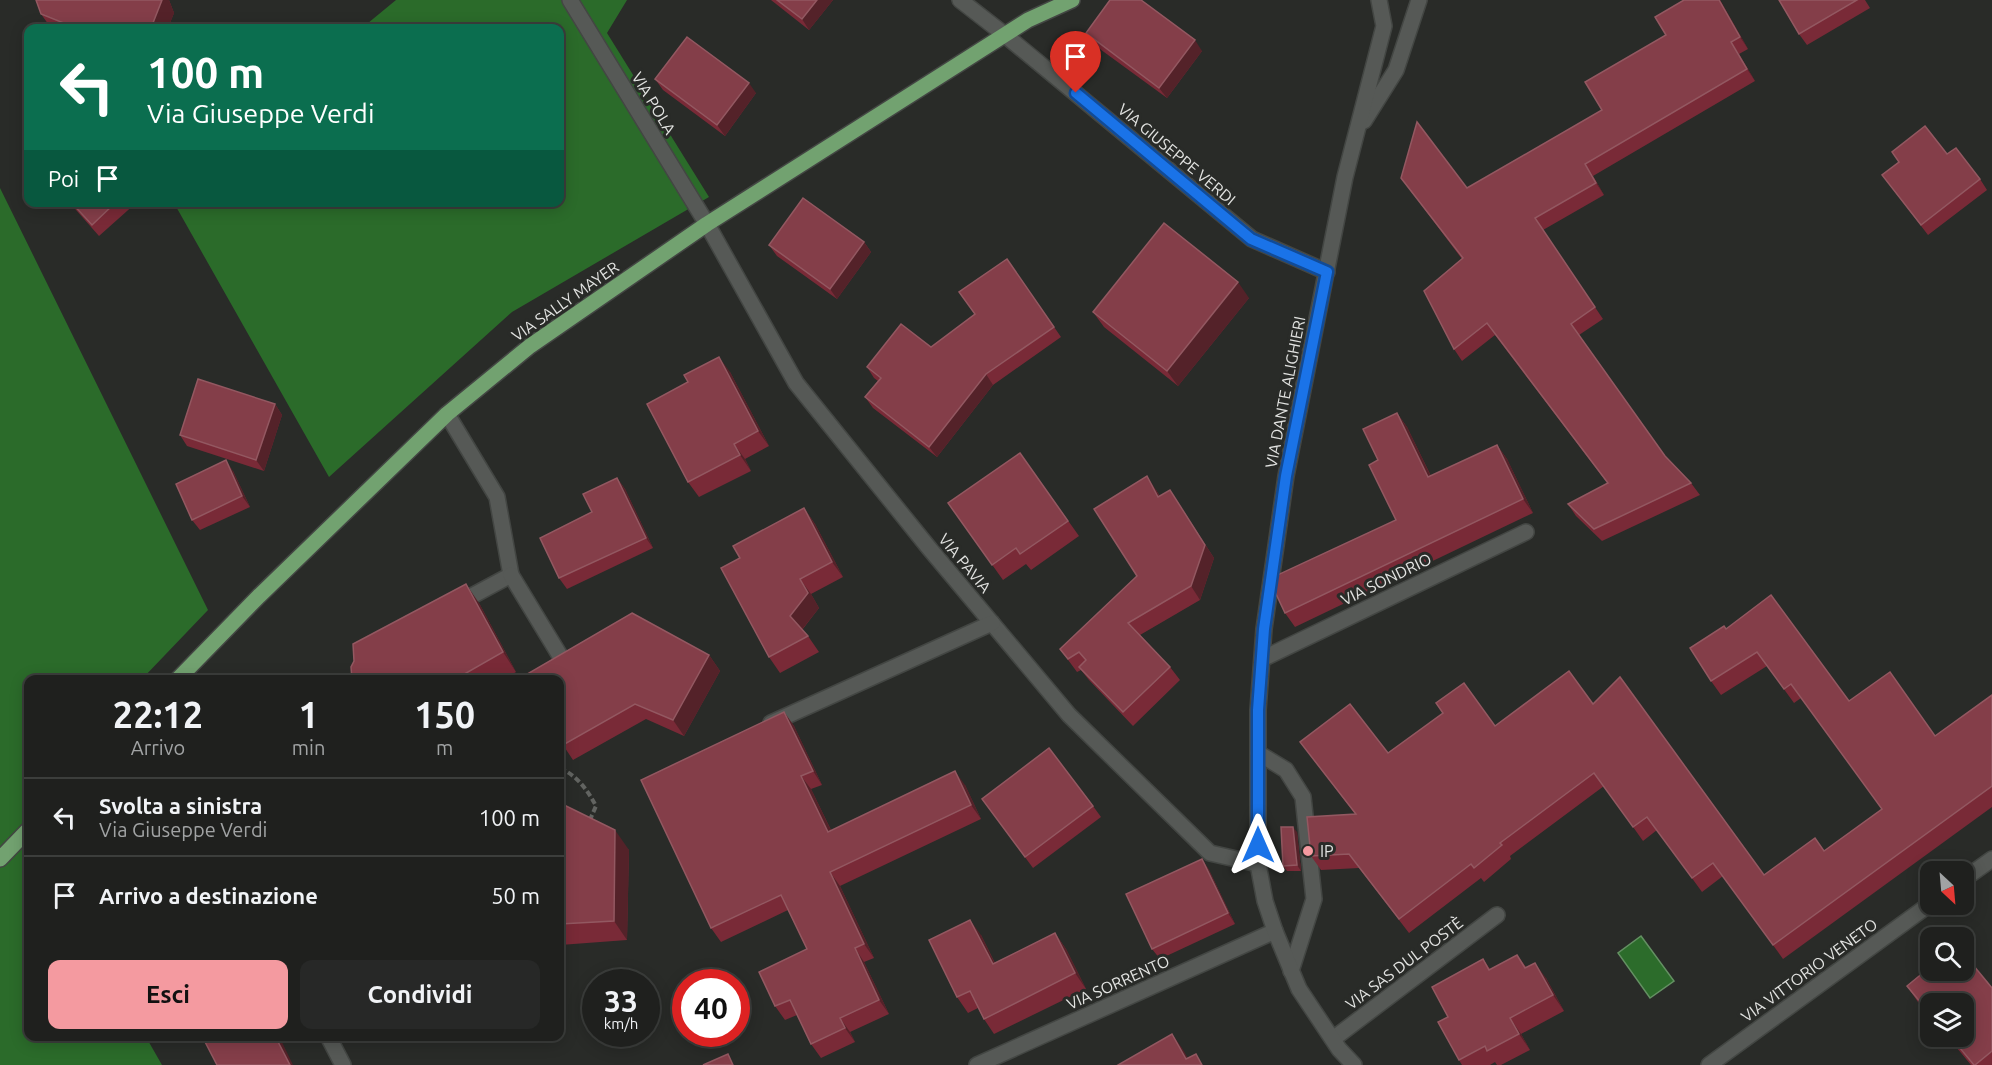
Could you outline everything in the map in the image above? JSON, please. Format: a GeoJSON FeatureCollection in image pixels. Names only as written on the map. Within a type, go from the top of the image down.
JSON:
{"type":"FeatureCollection","features":[{"type":"Feature","properties":{"kind":"main road","name":"VIA SALLY MAYER"},"geometry":{"type":"LineString","coordinates":[[1029,20],[1049,0]]}},
{"type":"Feature","properties":{"kind":"main road","name":"VIA SALLY MAYER"},"geometry":{"type":"LineString","coordinates":[[182,675],[259,596],[447,414],[530,346],[707,224],[1029,20],[1072,0]]}},
{"type":"Feature","properties":{"kind":"main road"},"geometry":{"type":"LineString","coordinates":[[0,859],[24,835]]}},
{"type":"Feature","properties":{"kind":"street","name":"VIA POLA"},"geometry":{"type":"LineString","coordinates":[[570,0],[707,224]]}},
{"type":"Feature","properties":{"kind":"street","name":"VIA GIUSEPPE VERDI"},"geometry":{"type":"LineString","coordinates":[[960,0],[1251,239],[1327,272]]}},
{"type":"Feature","properties":{"kind":"street","name":"VIA DANTE ALIGHIERI"},"geometry":{"type":"LineString","coordinates":[[1354,1065],[1339,1049],[1299,989],[1265,901],[1257,864],[1258,753],[1264,629],[1286,476],[1345,177],[1384,26],[1379,0]]}},
{"type":"Feature","properties":{"kind":"street","name":"VIA DANTE ALIGHIERI"},"geometry":{"type":"LineString","coordinates":[[1356,134],[1396,70],[1419,0]]}},
{"type":"Feature","properties":{"kind":"street","name":"VIA PAVIA"},"geometry":{"type":"LineString","coordinates":[[707,224],[796,383],[1069,715],[1210,853],[1257,864]]}},
{"type":"Feature","properties":{"kind":"street"},"geometry":{"type":"LineString","coordinates":[[447,414],[497,497],[511,575],[562,658]]}},
{"type":"Feature","properties":{"kind":"street","name":"VIA SONDRIO"},"geometry":{"type":"LineString","coordinates":[[1262,659],[1526,532]]}},
{"type":"Feature","properties":{"kind":"street"},"geometry":{"type":"LineString","coordinates":[[447,610],[511,575]]}},
{"type":"Feature","properties":{"kind":"street"},"geometry":{"type":"LineString","coordinates":[[756,730],[992,623]]}},
{"type":"Feature","properties":{"kind":"street"},"geometry":{"type":"LineString","coordinates":[[1258,753],[1286,770],[1303,797],[1314,899],[1292,970]]}},
{"type":"Feature","properties":{"kind":"street"},"geometry":{"type":"LineString","coordinates":[[1974,872],[1992,859]]}},
{"type":"Feature","properties":{"kind":"street","name":"VIA VITTORIO VENETO"},"geometry":{"type":"LineString","coordinates":[[1709,1065],[1920,911]]}},
{"type":"Feature","properties":{"kind":"street","name":"VIA SAS DUL POSTÈ"},"geometry":{"type":"LineString","coordinates":[[1333,1039],[1497,915]]}},
{"type":"Feature","properties":{"kind":"street","name":"VIA SORRENTO"},"geometry":{"type":"LineString","coordinates":[[976,1065],[1275,931]]}},
{"type":"Feature","properties":{"kind":"street"},"geometry":{"type":"LineString","coordinates":[[331,1041],[343,1065]]}},
{"type":"Feature","properties":{"kind":"path"},"geometry":{"type":"LineString","coordinates":[[564,770],[585,786],[596,806],[588,826]]}},
{"type":"Feature","properties":{"kind":"shaded area"},"geometry":{"type":"Polygon","coordinates":[[[396,0],[627,0],[607,33],[709,197],[512,312],[329,477],[176,207],[564,207],[564,24],[367,24],[396,0]]]}},
{"type":"Feature","properties":{"kind":"shaded area"},"geometry":{"type":"Polygon","coordinates":[[[0,188],[208,610],[146,675],[24,675],[24,1041],[148,1041],[162,1065],[0,1065],[0,188]]]}},
{"type":"Feature","properties":{"kind":"shaded area"},"geometry":{"type":"Polygon","coordinates":[[[1641,936],[1674,981],[1650,998],[1618,953],[1641,936]]]}},
{"type":"Feature","properties":{"kind":"building"},"geometry":{"type":"Polygon","coordinates":[[[36,0],[162,0],[153,24],[66,24],[41,14],[36,0]]]}},
{"type":"Feature","properties":{"kind":"building"},"geometry":{"type":"Polygon","coordinates":[[[777,0],[817,0],[802,19],[777,0]]]}},
{"type":"Feature","properties":{"kind":"building"},"geometry":{"type":"Polygon","coordinates":[[[1110,0],[1141,0],[1195,40],[1159,88],[1086,33],[1110,0]]]}},
{"type":"Feature","properties":{"kind":"building"},"geometry":{"type":"Polygon","coordinates":[[[1684,0],[1719,0],[1740,37],[1731,42],[1747,69],[1585,164],[1596,183],[1535,218],[1595,307],[1571,324],[1665,456],[1691,483],[1594,529],[1568,504],[1608,483],[1487,323],[1454,349],[1424,291],[1463,258],[1401,178],[1417,122],[1467,188],[1602,110],[1585,82],[1666,35],[1655,17],[1684,0]]]}},
{"type":"Feature","properties":{"kind":"building"},"geometry":{"type":"Polygon","coordinates":[[[1779,0],[1857,0],[1799,34],[1779,0]]]}},
{"type":"Feature","properties":{"kind":"building"},"geometry":{"type":"Polygon","coordinates":[[[687,37],[749,83],[717,125],[655,79],[687,37]]]}},
{"type":"Feature","properties":{"kind":"building"},"geometry":{"type":"Polygon","coordinates":[[[1925,126],[1947,154],[1956,148],[1980,179],[1921,225],[1882,175],[1899,162],[1892,152],[1925,126]]]}},
{"type":"Feature","properties":{"kind":"building"},"geometry":{"type":"Polygon","coordinates":[[[803,198],[864,242],[830,289],[769,245],[803,198]]]}},
{"type":"Feature","properties":{"kind":"building"},"geometry":{"type":"Polygon","coordinates":[[[76,207],[111,207],[92,225],[76,207]]]}},
{"type":"Feature","properties":{"kind":"building"},"geometry":{"type":"Polygon","coordinates":[[[1164,223],[1238,282],[1167,371],[1093,312],[1164,223]]]}},
{"type":"Feature","properties":{"kind":"building"},"geometry":{"type":"Polygon","coordinates":[[[1007,259],[1054,327],[986,374],[929,447],[865,397],[881,378],[867,367],[901,324],[931,347],[975,314],[959,292],[1007,259]]]}},
{"type":"Feature","properties":{"kind":"building"},"geometry":{"type":"Polygon","coordinates":[[[719,357],[758,431],[734,444],[740,455],[688,482],[647,404],[688,382],[684,375],[719,357]]]}},
{"type":"Feature","properties":{"kind":"building"},"geometry":{"type":"Polygon","coordinates":[[[198,379],[275,404],[256,460],[180,435],[198,379]]]}},
{"type":"Feature","properties":{"kind":"building"},"geometry":{"type":"Polygon","coordinates":[[[1397,413],[1428,477],[1497,445],[1523,499],[1285,613],[1269,579],[1396,520],[1369,465],[1378,460],[1363,429],[1397,413]]]}},
{"type":"Feature","properties":{"kind":"building"},"geometry":{"type":"Polygon","coordinates":[[[1020,453],[1068,521],[1020,554],[1016,548],[992,565],[948,503],[1020,453]]]}},
{"type":"Feature","properties":{"kind":"building"},"geometry":{"type":"Polygon","coordinates":[[[226,460],[242,496],[192,520],[176,484],[226,460]]]}},
{"type":"Feature","properties":{"kind":"building"},"geometry":{"type":"Polygon","coordinates":[[[1147,476],[1158,497],[1170,490],[1205,545],[1191,586],[1128,623],[1170,667],[1123,712],[1079,667],[1086,660],[1079,652],[1068,659],[1060,649],[1137,576],[1094,509],[1147,476]]]}},
{"type":"Feature","properties":{"kind":"building"},"geometry":{"type":"Polygon","coordinates":[[[617,478],[646,538],[559,578],[540,538],[592,512],[583,494],[617,478]]]}},
{"type":"Feature","properties":{"kind":"building"},"geometry":{"type":"Polygon","coordinates":[[[804,508],[832,562],[800,579],[808,593],[790,616],[808,636],[769,657],[721,568],[740,558],[733,546],[804,508]]]}},
{"type":"Feature","properties":{"kind":"building"},"geometry":{"type":"Polygon","coordinates":[[[466,584],[503,652],[463,675],[352,675],[353,644],[466,584]]]}},
{"type":"Feature","properties":{"kind":"building"},"geometry":{"type":"Polygon","coordinates":[[[1771,595],[1849,701],[1890,672],[1935,736],[1992,695],[1992,786],[1773,945],[1713,863],[1692,878],[1647,817],[1633,827],[1594,773],[1500,843],[1502,845],[1474,868],[1471,864],[1399,919],[1349,854],[1311,856],[1307,817],[1356,814],[1300,742],[1350,704],[1388,753],[1443,713],[1436,703],[1464,683],[1495,726],[1569,671],[1593,704],[1620,677],[1764,875],[1815,838],[1824,851],[1882,809],[1791,684],[1784,689],[1757,652],[1711,681],[1690,648],[1724,626],[1726,629],[1771,595]]]}},
{"type":"Feature","properties":{"kind":"building"},"geometry":{"type":"Polygon","coordinates":[[[632,613],[709,655],[673,720],[635,704],[564,744],[564,675],[525,675],[632,613]]]}},
{"type":"Feature","properties":{"kind":"building"},"geometry":{"type":"Polygon","coordinates":[[[784,712],[813,771],[801,776],[828,832],[955,771],[971,805],[830,872],[864,944],[855,948],[879,1000],[840,1018],[845,1028],[811,1044],[790,1000],[775,1006],[759,972],[807,949],[781,895],[711,928],[641,780],[784,712]]]}},
{"type":"Feature","properties":{"kind":"building"},"geometry":{"type":"Polygon","coordinates":[[[1049,748],[1093,806],[1025,857],[982,799],[1049,748]]]}},
{"type":"Feature","properties":{"kind":"building"},"geometry":{"type":"Polygon","coordinates":[[[564,805],[615,830],[614,921],[564,924],[564,805]]]}},
{"type":"Feature","properties":{"kind":"building"},"geometry":{"type":"Polygon","coordinates":[[[1281,827],[1293,827],[1297,865],[1283,866],[1281,827]]]}},
{"type":"Feature","properties":{"kind":"building"},"geometry":{"type":"Polygon","coordinates":[[[1202,859],[1228,913],[1152,949],[1126,894],[1202,859]]]}},
{"type":"Feature","properties":{"kind":"building"},"geometry":{"type":"Polygon","coordinates":[[[970,920],[993,964],[1055,933],[1075,973],[984,1019],[970,991],[957,997],[929,940],[970,920]]]}},
{"type":"Feature","properties":{"kind":"building"},"geometry":{"type":"Polygon","coordinates":[[[1517,955],[1525,968],[1535,963],[1553,995],[1510,1018],[1519,1034],[1487,1051],[1485,1046],[1459,1060],[1438,1022],[1448,1017],[1432,987],[1483,959],[1489,970],[1517,955]]]}},
{"type":"Feature","properties":{"kind":"building"},"geometry":{"type":"Polygon","coordinates":[[[1974,966],[1992,988],[1992,1051],[1974,1065],[1959,1047],[1974,1047],[1974,993],[1920,993],[1920,1002],[1907,986],[1920,975],[1920,981],[1974,981],[1974,966]]]}},
{"type":"Feature","properties":{"kind":"building"},"geometry":{"type":"Polygon","coordinates":[[[1172,1034],[1186,1059],[1196,1054],[1202,1065],[1118,1065],[1172,1034]]]}},
{"type":"Feature","properties":{"kind":"building"},"geometry":{"type":"Polygon","coordinates":[[[205,1041],[278,1041],[290,1065],[217,1065],[205,1041]]]}},
{"type":"Feature","properties":{"kind":"building"},"geometry":{"type":"Polygon","coordinates":[[[728,1054],[733,1065],[703,1065],[728,1054]]]}},
{"type":"Feature","properties":{"kind":"place","name":"IP"},"geometry":{"type":"Point","coordinates":[1308,851]}},
{"type":"Feature","properties":{"kind":"route"},"geometry":{"type":"LineString","coordinates":[[1076,93],[1251,239],[1327,272],[1286,476],[1264,629],[1258,710],[1258,845]]}}]}
